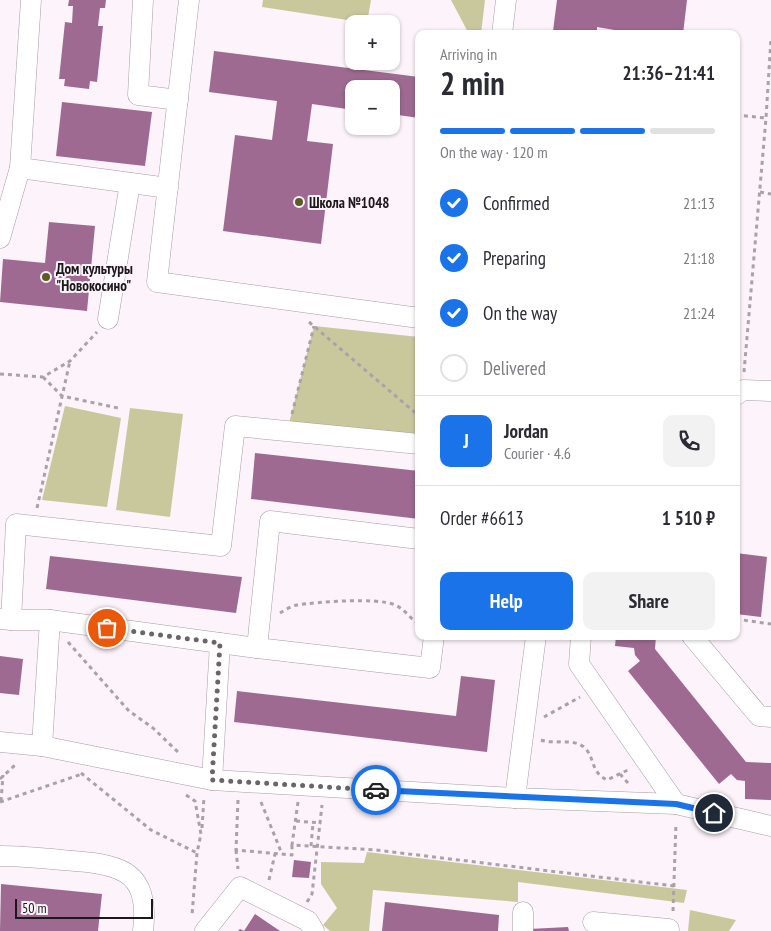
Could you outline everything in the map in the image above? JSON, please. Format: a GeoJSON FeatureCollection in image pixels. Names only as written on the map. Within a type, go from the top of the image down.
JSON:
{"type":"FeatureCollection","features":[{"type":"Feature","properties":{"kind":"lane"},"geometry":{"type":"LineString","coordinates":[[0,238],[20,168],[31,0]]}},
{"type":"Feature","properties":{"kind":"lane"},"geometry":{"type":"LineString","coordinates":[[143,0],[138,95],[178,100]]}},
{"type":"Feature","properties":{"kind":"lane"},"geometry":{"type":"LineString","coordinates":[[189,0],[158,282],[415,317]]}},
{"type":"Feature","properties":{"kind":"lane"},"geometry":{"type":"LineString","coordinates":[[502,30],[506,0]]}},
{"type":"Feature","properties":{"kind":"lane"},"geometry":{"type":"LineString","coordinates":[[20,168],[168,188]]}},
{"type":"Feature","properties":{"kind":"lane"},"geometry":{"type":"LineString","coordinates":[[108,319],[130,183]]}},
{"type":"Feature","properties":{"kind":"lane"},"geometry":{"type":"LineString","coordinates":[[740,392],[771,391]]}},
{"type":"Feature","properties":{"kind":"lane"},"geometry":{"type":"LineString","coordinates":[[415,444],[235,426],[222,546],[16,524],[5,619],[50,620],[258,648],[430,668],[434,640]]}},
{"type":"Feature","properties":{"kind":"lane"},"geometry":{"type":"LineString","coordinates":[[258,648],[270,521],[415,539]]}},
{"type":"Feature","properties":{"kind":"lane"},"geometry":{"type":"LineString","coordinates":[[42,746],[50,620]]}},
{"type":"Feature","properties":{"kind":"lane"},"geometry":{"type":"LineString","coordinates":[[514,798],[535,640]]}},
{"type":"Feature","properties":{"kind":"lane"},"geometry":{"type":"LineString","coordinates":[[581,640],[579,664],[676,804]]}},
{"type":"Feature","properties":{"kind":"lane"},"geometry":{"type":"LineString","coordinates":[[695,640],[759,716],[771,717]]}},
{"type":"Feature","properties":{"kind":"lane"},"geometry":{"type":"LineString","coordinates":[[209,780],[220,643]]}},
{"type":"Feature","properties":{"kind":"lane"},"geometry":{"type":"LineString","coordinates":[[0,742],[42,746],[209,780],[514,798],[676,804],[771,826]]}},
{"type":"Feature","properties":{"kind":"lane"},"geometry":{"type":"LineString","coordinates":[[0,856],[90,862],[115,867],[126,874],[142,891],[145,913],[143,931]]}},
{"type":"Feature","properties":{"kind":"lane"},"geometry":{"type":"LineString","coordinates":[[198,926],[240,887],[308,921],[314,931]]}},
{"type":"Feature","properties":{"kind":"lane"},"geometry":{"type":"LineString","coordinates":[[593,922],[671,921]]}},
{"type":"Feature","properties":{"kind":"path"},"geometry":{"type":"LineString","coordinates":[[740,392],[760,192],[771,38]]}},
{"type":"Feature","properties":{"kind":"path"},"geometry":{"type":"LineString","coordinates":[[740,116],[766,118]]}},
{"type":"Feature","properties":{"kind":"path"},"geometry":{"type":"LineString","coordinates":[[760,192],[771,194]]}},
{"type":"Feature","properties":{"kind":"path"},"geometry":{"type":"LineString","coordinates":[[0,374],[43,377],[70,361],[108,319]]}},
{"type":"Feature","properties":{"kind":"path"},"geometry":{"type":"LineString","coordinates":[[308,321],[415,413]]}},
{"type":"Feature","properties":{"kind":"path"},"geometry":{"type":"LineString","coordinates":[[288,431],[314,326]]}},
{"type":"Feature","properties":{"kind":"path"},"geometry":{"type":"LineString","coordinates":[[35,516],[70,361]]}},
{"type":"Feature","properties":{"kind":"path"},"geometry":{"type":"LineString","coordinates":[[43,377],[62,396],[118,408]]}},
{"type":"Feature","properties":{"kind":"path"},"geometry":{"type":"LineString","coordinates":[[260,623],[296,605],[352,601],[393,604],[405,610],[409,618],[415,622]]}},
{"type":"Feature","properties":{"kind":"path"},"geometry":{"type":"LineString","coordinates":[[740,619],[771,624]]}},
{"type":"Feature","properties":{"kind":"path"},"geometry":{"type":"LineString","coordinates":[[50,620],[129,711],[153,728],[209,780],[197,853],[198,926]]}},
{"type":"Feature","properties":{"kind":"path"},"geometry":{"type":"LineString","coordinates":[[596,688],[524,729],[543,741],[576,743],[586,749],[600,776],[607,780],[647,762]]}},
{"type":"Feature","properties":{"kind":"path"},"geometry":{"type":"LineString","coordinates":[[0,779],[15,766]]}},
{"type":"Feature","properties":{"kind":"path"},"geometry":{"type":"LineString","coordinates":[[73,770],[81,774],[151,830],[197,853]]}},
{"type":"Feature","properties":{"kind":"path"},"geometry":{"type":"LineString","coordinates":[[4,775],[0,801],[81,774],[90,774]]}},
{"type":"Feature","properties":{"kind":"path"},"geometry":{"type":"LineString","coordinates":[[246,782],[236,850],[292,856],[300,786]]}},
{"type":"Feature","properties":{"kind":"path"},"geometry":{"type":"LineString","coordinates":[[246,782],[282,854]]}},
{"type":"Feature","properties":{"kind":"path"},"geometry":{"type":"LineString","coordinates":[[294,914],[312,897],[321,823],[323,787]]}},
{"type":"Feature","properties":{"kind":"path"},"geometry":{"type":"LineString","coordinates":[[180,791],[196,801],[201,834]]}},
{"type":"Feature","properties":{"kind":"path"},"geometry":{"type":"LineString","coordinates":[[671,921],[674,886],[676,804]]}},
{"type":"Feature","properties":{"kind":"path"},"geometry":{"type":"LineString","coordinates":[[296,821],[321,823]]}},
{"type":"Feature","properties":{"kind":"path"},"geometry":{"type":"LineString","coordinates":[[311,846],[313,823]]}},
{"type":"Feature","properties":{"kind":"path"},"geometry":{"type":"LineString","coordinates":[[292,845],[385,851],[674,886]]}},
{"type":"Feature","properties":{"kind":"path"},"geometry":{"type":"LineString","coordinates":[[264,899],[275,854]]}},
{"type":"Feature","properties":{"kind":"green space"},"geometry":{"type":"Polygon","coordinates":[[[263,0],[371,0],[368,15],[345,15],[345,20],[262,7],[263,0]]]}},
{"type":"Feature","properties":{"kind":"green space"},"geometry":{"type":"Polygon","coordinates":[[[451,0],[485,0],[481,30],[467,30],[451,0]]]}},
{"type":"Feature","properties":{"kind":"green space"},"geometry":{"type":"Polygon","coordinates":[[[314,326],[415,337],[415,444],[287,431],[314,326]]]}},
{"type":"Feature","properties":{"kind":"green space"},"geometry":{"type":"Polygon","coordinates":[[[65,406],[121,418],[107,507],[42,500],[65,406]]]}},
{"type":"Feature","properties":{"kind":"green space"},"geometry":{"type":"Polygon","coordinates":[[[130,408],[183,414],[170,517],[116,510],[130,408]]]}},
{"type":"Feature","properties":{"kind":"green space"},"geometry":{"type":"Polygon","coordinates":[[[367,852],[687,890],[684,903],[518,882],[518,902],[373,890],[369,931],[330,931],[323,925],[337,908],[321,884],[321,862],[364,863],[367,852]]]}},
{"type":"Feature","properties":{"kind":"green space"},"geometry":{"type":"Polygon","coordinates":[[[690,910],[736,920],[729,931],[688,931],[690,910]]]}},
{"type":"Feature","properties":{"kind":"building"},"geometry":{"type":"Polygon","coordinates":[[[69,0],[106,0],[105,8],[100,8],[98,26],[103,26],[97,82],[90,81],[89,89],[64,86],[65,79],[59,79],[65,22],[72,23],[73,6],[68,6],[69,0]]]}},
{"type":"Feature","properties":{"kind":"building"},"geometry":{"type":"Polygon","coordinates":[[[557,0],[687,0],[683,30],[615,30],[597,27],[597,30],[553,30],[557,0]]]}},
{"type":"Feature","properties":{"kind":"building"},"geometry":{"type":"Polygon","coordinates":[[[214,51],[345,68],[345,70],[364,70],[415,76],[415,117],[400,115],[400,80],[345,80],[345,109],[312,104],[307,141],[333,144],[321,244],[223,231],[235,135],[272,140],[277,101],[209,92],[214,51]]]}},
{"type":"Feature","properties":{"kind":"building"},"geometry":{"type":"Polygon","coordinates":[[[62,102],[152,112],[145,166],[56,156],[62,102]]]}},
{"type":"Feature","properties":{"kind":"building","name":"Дом культуры \"Новокосино\""},"geometry":{"type":"Polygon","coordinates":[[[49,222],[95,226],[87,311],[0,302],[3,259],[45,263],[49,222]]]}},
{"type":"Feature","properties":{"kind":"building"},"geometry":{"type":"Polygon","coordinates":[[[255,453],[415,471],[415,519],[251,499],[255,453]]]}},
{"type":"Feature","properties":{"kind":"building"},"geometry":{"type":"Polygon","coordinates":[[[740,554],[767,557],[761,617],[740,614],[740,554]]]}},
{"type":"Feature","properties":{"kind":"building"},"geometry":{"type":"Polygon","coordinates":[[[50,556],[242,577],[236,613],[46,589],[50,556]]]}},
{"type":"Feature","properties":{"kind":"building"},"geometry":{"type":"Polygon","coordinates":[[[616,640],[656,640],[655,649],[746,762],[771,763],[771,800],[745,799],[745,781],[737,780],[731,774],[719,784],[628,671],[640,661],[635,655],[634,648],[615,646],[616,640]]]}},
{"type":"Feature","properties":{"kind":"building"},"geometry":{"type":"Polygon","coordinates":[[[0,656],[23,659],[19,695],[0,693],[0,656]]]}},
{"type":"Feature","properties":{"kind":"building"},"geometry":{"type":"Polygon","coordinates":[[[461,676],[495,680],[487,752],[234,722],[237,691],[456,716],[461,676]]]}},
{"type":"Feature","properties":{"kind":"building"},"geometry":{"type":"Polygon","coordinates":[[[294,860],[311,862],[309,878],[292,877],[294,860]]]}},
{"type":"Feature","properties":{"kind":"building"},"geometry":{"type":"Polygon","coordinates":[[[1,884],[102,894],[98,931],[0,931],[1,884]]]}},
{"type":"Feature","properties":{"kind":"building"},"geometry":{"type":"Polygon","coordinates":[[[385,902],[499,915],[498,931],[382,931],[385,902]]]}},
{"type":"Feature","properties":{"kind":"building"},"geometry":{"type":"Polygon","coordinates":[[[255,914],[280,931],[244,931],[255,914]]]}},
{"type":"Feature","properties":{"kind":"building"},"geometry":{"type":"Polygon","coordinates":[[[568,927],[569,931],[529,931],[529,929],[568,927]]]}},
{"type":"Feature","properties":{"kind":"way so far"},"geometry":{"type":"LineString","coordinates":[[107,628],[220,643],[212,780],[376,790]]}},
{"type":"Feature","properties":{"kind":"place","name":"Школа №1048"},"geometry":{"type":"Point","coordinates":[299,202]}},
{"type":"Feature","properties":{"kind":"place","name":"Дом культуры \"Новокосино\""},"geometry":{"type":"Point","coordinates":[46,277]}},
{"type":"Feature","properties":{"kind":"route"},"geometry":{"type":"LineString","coordinates":[[376,790],[514,798],[676,804],[714,813]]}}]}
